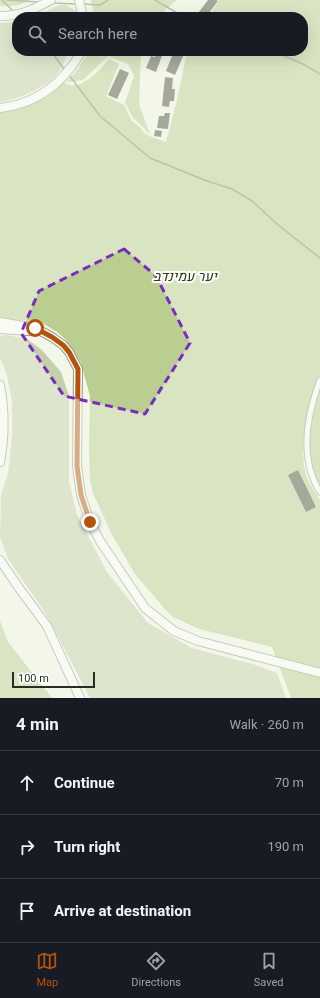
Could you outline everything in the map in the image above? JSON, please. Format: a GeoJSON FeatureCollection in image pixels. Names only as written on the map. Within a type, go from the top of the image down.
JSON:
{"type":"FeatureCollection","features":[{"type":"Feature","properties":{"kind":"main road"},"geometry":{"type":"LineString","coordinates":[[25,12],[38,4],[51,0]]}},
{"type":"Feature","properties":{"kind":"main road"},"geometry":{"type":"LineString","coordinates":[[71,0],[79,3]]}},
{"type":"Feature","properties":{"kind":"main road"},"geometry":{"type":"LineString","coordinates":[[0,16],[12,15]]}},
{"type":"Feature","properties":{"kind":"main road"},"geometry":{"type":"LineString","coordinates":[[0,108],[22,103],[40,96],[64,76],[78,56]]}},
{"type":"Feature","properties":{"kind":"main road"},"geometry":{"type":"LineString","coordinates":[[0,322],[35,328],[52,337],[63,345],[69,352],[78,369],[77,466],[81,495],[90,522],[100,541],[145,608],[174,631],[198,641],[320,673]]}},
{"type":"Feature","properties":{"kind":"main road"},"geometry":{"type":"LineString","coordinates":[[0,329],[28,331],[39,334],[63,352],[78,369]]}},
{"type":"Feature","properties":{"kind":"main road"},"geometry":{"type":"LineString","coordinates":[[0,385],[4,404],[4,439],[0,462]]}},
{"type":"Feature","properties":{"kind":"main road"},"geometry":{"type":"LineString","coordinates":[[0,560],[47,626],[80,698]]}},
{"type":"Feature","properties":{"kind":"street"},"geometry":{"type":"LineString","coordinates":[[320,380],[310,411],[308,437],[310,468],[320,492]]}},
{"type":"Feature","properties":{"kind":"highlighted area"},"geometry":{"type":"Polygon","coordinates":[[[124,249],[156,276],[190,343],[145,414],[64,396],[21,333],[39,291],[124,249]]]}},
{"type":"Feature","properties":{"kind":"green space"},"geometry":{"type":"Polygon","coordinates":[[[0,0],[29,0],[15,6],[0,6],[0,0]]]}},
{"type":"Feature","properties":{"kind":"green space"},"geometry":{"type":"Polygon","coordinates":[[[91,0],[177,0],[164,12],[93,12],[91,0]]]}},
{"type":"Feature","properties":{"kind":"green space","name":"יער עמינדב"},"geometry":{"type":"Polygon","coordinates":[[[219,0],[320,0],[320,374],[306,421],[303,458],[306,474],[320,500],[320,698],[291,698],[272,647],[199,629],[171,616],[135,574],[111,533],[93,493],[90,481],[90,396],[81,363],[66,340],[57,332],[39,321],[12,320],[0,317],[0,110],[63,81],[69,85],[82,83],[100,69],[109,59],[119,64],[106,96],[124,105],[132,121],[140,127],[144,133],[166,142],[177,100],[186,56],[308,56],[308,12],[212,12],[219,0]]]}},
{"type":"Feature","properties":{"kind":"green space"},"geometry":{"type":"Polygon","coordinates":[[[59,5],[66,5],[76,11],[76,12],[46,12],[59,5]]]}},
{"type":"Feature","properties":{"kind":"green space"},"geometry":{"type":"Polygon","coordinates":[[[12,22],[12,56],[67,56],[59,72],[49,82],[36,90],[7,101],[0,102],[0,23],[12,22]]]}},
{"type":"Feature","properties":{"kind":"green space"},"geometry":{"type":"Polygon","coordinates":[[[86,56],[108,56],[83,80],[66,82],[78,69],[86,56]]]}},
{"type":"Feature","properties":{"kind":"green space"},"geometry":{"type":"Polygon","coordinates":[[[108,56],[141,56],[139,104],[150,134],[133,118],[125,103],[134,76],[128,64],[108,56]]]}},
{"type":"Feature","properties":{"kind":"green space"},"geometry":{"type":"Polygon","coordinates":[[[7,335],[27,339],[42,350],[61,372],[69,396],[69,482],[77,515],[107,572],[148,623],[192,648],[256,665],[277,673],[286,698],[90,698],[46,614],[8,559],[0,537],[1,495],[8,473],[12,437],[12,402],[7,375],[0,358],[0,336],[7,335]]]}},
{"type":"Feature","properties":{"kind":"green space"},"geometry":{"type":"Polygon","coordinates":[[[320,388],[320,488],[314,476],[309,451],[311,425],[320,388]]]}},
{"type":"Feature","properties":{"kind":"green space"},"geometry":{"type":"Polygon","coordinates":[[[0,621],[8,642],[52,698],[0,698],[0,621]]]}},
{"type":"Feature","properties":{"kind":"building"},"geometry":{"type":"Polygon","coordinates":[[[208,0],[218,1],[210,12],[199,12],[208,0]]]}},
{"type":"Feature","properties":{"kind":"building"},"geometry":{"type":"Polygon","coordinates":[[[151,56],[162,56],[156,72],[146,68],[151,56]]]}},
{"type":"Feature","properties":{"kind":"building"},"geometry":{"type":"Polygon","coordinates":[[[172,56],[183,56],[175,75],[166,71],[172,56]]]}},
{"type":"Feature","properties":{"kind":"building"},"geometry":{"type":"Polygon","coordinates":[[[120,69],[129,73],[117,99],[108,95],[120,69]]]}},
{"type":"Feature","properties":{"kind":"building"},"geometry":{"type":"Polygon","coordinates":[[[165,77],[173,78],[172,89],[175,89],[174,101],[170,101],[169,107],[162,106],[165,77]]]}},
{"type":"Feature","properties":{"kind":"building"},"geometry":{"type":"Polygon","coordinates":[[[165,113],[170,113],[168,129],[157,128],[159,116],[164,116],[165,113]]]}},
{"type":"Feature","properties":{"kind":"building"},"geometry":{"type":"Polygon","coordinates":[[[155,130],[162,131],[161,137],[154,136],[155,130]]]}},
{"type":"Feature","properties":{"kind":"building"},"geometry":{"type":"Polygon","coordinates":[[[298,470],[316,507],[306,512],[288,475],[298,470]]]}},
{"type":"Feature","properties":{"kind":"waterway"},"geometry":{"type":"LineString","coordinates":[[2,0],[13,11]]}},
{"type":"Feature","properties":{"kind":"waterway"},"geometry":{"type":"LineString","coordinates":[[6,0],[40,2]]}},
{"type":"Feature","properties":{"kind":"waterway"},"geometry":{"type":"LineString","coordinates":[[84,4],[100,5],[108,0]]}},
{"type":"Feature","properties":{"kind":"waterway"},"geometry":{"type":"LineString","coordinates":[[155,0],[175,12]]}},
{"type":"Feature","properties":{"kind":"waterway"},"geometry":{"type":"LineString","coordinates":[[54,3],[76,4]]}},
{"type":"Feature","properties":{"kind":"waterway"},"geometry":{"type":"LineString","coordinates":[[55,56],[64,69]]}},
{"type":"Feature","properties":{"kind":"waterway"},"geometry":{"type":"LineString","coordinates":[[284,56],[305,65],[320,74]]}},
{"type":"Feature","properties":{"kind":"waterway"},"geometry":{"type":"LineString","coordinates":[[69,75],[100,116],[150,158],[207,181],[232,189],[252,201],[277,224],[320,258]]}},
{"type":"Feature","properties":{"kind":"route"},"geometry":{"type":"LineString","coordinates":[[35,328],[63,345],[69,352],[78,369],[77,466],[81,495],[90,522]]}}]}
